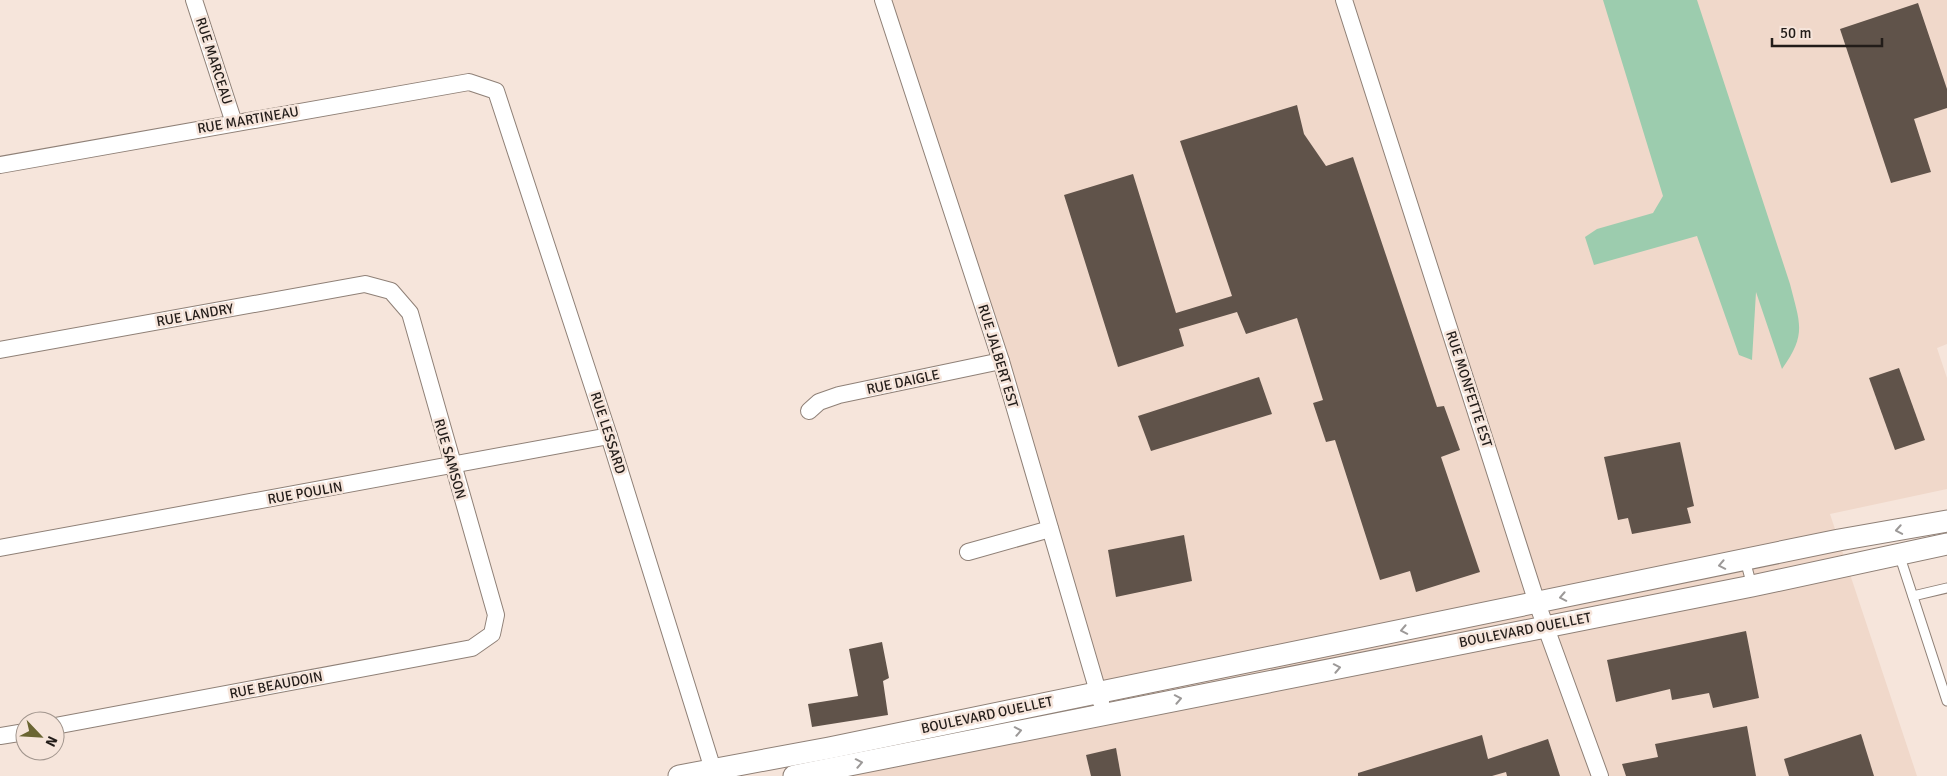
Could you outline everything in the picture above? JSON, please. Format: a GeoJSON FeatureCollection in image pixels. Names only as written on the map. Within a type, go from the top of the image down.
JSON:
{"type":"FeatureCollection","features":[{"type":"Feature","properties":{"kind":"street","name":"RUE MARCEAU"},"geometry":{"type":"LineString","coordinates":[[194,0],[234,123]]}},
{"type":"Feature","properties":{"kind":"street","name":"RUE JALBERT EST"},"geometry":{"type":"LineString","coordinates":[[883,0],[1002,361],[1104,714]]}},
{"type":"Feature","properties":{"kind":"street","name":"RUE MONFETTE EST"},"geometry":{"type":"LineString","coordinates":[[1344,0],[1537,603],[1600,776]]}},
{"type":"Feature","properties":{"kind":"street","name":"RUE MARTINEAU"},"geometry":{"type":"LineString","coordinates":[[0,165],[469,82],[496,91]]}},
{"type":"Feature","properties":{"kind":"street","name":"RUE LESSARD"},"geometry":{"type":"LineString","coordinates":[[496,91],[609,436],[714,772]]}},
{"type":"Feature","properties":{"kind":"street","name":"RUE LANDRY"},"geometry":{"type":"LineString","coordinates":[[0,350],[364,284],[390,291]]}},
{"type":"Feature","properties":{"kind":"street","name":"RUE SAMSON"},"geometry":{"type":"LineString","coordinates":[[390,291],[410,313],[452,466],[496,615],[492,634]]}},
{"type":"Feature","properties":{"kind":"street","name":"RUE DAIGLE"},"geometry":{"type":"LineString","coordinates":[[808,411],[819,402],[839,395],[1002,361]]}},
{"type":"Feature","properties":{"kind":"street","name":"RUE POULIN"},"geometry":{"type":"LineString","coordinates":[[0,548],[609,436]]}},
{"type":"Feature","properties":{"kind":"street","name":"BOULEVARD OUELLET"},"geometry":{"type":"LineString","coordinates":[[794,776],[837,772],[1104,714],[1537,603],[1839,540],[1947,522]]}},
{"type":"Feature","properties":{"kind":"street"},"geometry":{"type":"LineString","coordinates":[[968,552],[1050,529]]}},
{"type":"Feature","properties":{"kind":"street","name":"BOULEVARD OUELLET"},"geometry":{"type":"LineString","coordinates":[[679,776],[714,772],[1097,692],[1546,626],[1752,586],[1947,544]]}},
{"type":"Feature","properties":{"kind":"street","name":"RUE BEAUDOIN"},"geometry":{"type":"LineString","coordinates":[[65,724],[472,648],[492,634]]}},
{"type":"Feature","properties":{"kind":"street"},"geometry":{"type":"LineString","coordinates":[[0,736],[15,734]]}},
{"type":"Feature","properties":{"kind":"street"},"geometry":{"type":"LineString","coordinates":[[829,748],[837,772]]}},
{"type":"Feature","properties":{"kind":"lane"},"geometry":{"type":"LineString","coordinates":[[1899,554],[1947,701]]}},
{"type":"Feature","properties":{"kind":"lane"},"geometry":{"type":"LineString","coordinates":[[1745,560],[1752,586]]}},
{"type":"Feature","properties":{"kind":"lane"},"geometry":{"type":"LineString","coordinates":[[1913,596],[1947,588]]}},
{"type":"Feature","properties":{"kind":"shaded area"},"geometry":{"type":"Polygon","coordinates":[[[883,0],[1947,0],[1947,344],[1937,348],[1947,378],[1947,489],[1830,514],[1917,776],[839,776],[829,748],[1097,692],[883,0]]]}},
{"type":"Feature","properties":{"kind":"green space"},"geometry":{"type":"Polygon","coordinates":[[[1603,0],[1697,0],[1790,284],[1796,309],[1799,328],[1798,337],[1790,357],[1782,369],[1756,292],[1752,360],[1739,355],[1697,236],[1594,265],[1585,237],[1597,229],[1653,213],[1663,196],[1603,0]]]}},
{"type":"Feature","properties":{"kind":"building"},"geometry":{"type":"Polygon","coordinates":[[[1918,3],[1947,89],[1947,108],[1914,119],[1931,172],[1891,183],[1840,29],[1918,3]]]}},
{"type":"Feature","properties":{"kind":"building"},"geometry":{"type":"Polygon","coordinates":[[[1297,105],[1304,134],[1326,166],[1353,157],[1437,407],[1444,406],[1460,450],[1441,457],[1480,572],[1416,592],[1410,571],[1380,580],[1335,440],[1326,442],[1313,403],[1323,400],[1297,318],[1246,334],[1237,312],[1179,329],[1184,346],[1118,367],[1064,195],[1133,174],[1176,313],[1232,296],[1180,141],[1297,105]]]}},
{"type":"Feature","properties":{"kind":"building"},"geometry":{"type":"Polygon","coordinates":[[[1899,368],[1925,440],[1895,450],[1869,378],[1899,368]]]}},
{"type":"Feature","properties":{"kind":"building"},"geometry":{"type":"Polygon","coordinates":[[[1259,377],[1272,414],[1151,451],[1138,416],[1259,377]]]}},
{"type":"Feature","properties":{"kind":"building"},"geometry":{"type":"Polygon","coordinates":[[[1680,442],[1694,506],[1687,508],[1691,523],[1632,534],[1628,518],[1618,520],[1604,457],[1680,442]]]}},
{"type":"Feature","properties":{"kind":"building"},"geometry":{"type":"Polygon","coordinates":[[[1184,535],[1192,581],[1116,597],[1108,550],[1184,535]]]}},
{"type":"Feature","properties":{"kind":"building"},"geometry":{"type":"Polygon","coordinates":[[[1746,631],[1759,698],[1713,708],[1709,693],[1672,700],[1670,689],[1616,702],[1607,660],[1746,631]]]}},
{"type":"Feature","properties":{"kind":"building"},"geometry":{"type":"Polygon","coordinates":[[[882,642],[889,678],[883,681],[888,715],[812,727],[808,704],[858,696],[849,649],[882,642]]]}},
{"type":"Feature","properties":{"kind":"building"},"geometry":{"type":"Polygon","coordinates":[[[1747,726],[1756,776],[1626,776],[1622,764],[1658,757],[1655,744],[1747,726]]]}},
{"type":"Feature","properties":{"kind":"building"},"geometry":{"type":"Polygon","coordinates":[[[1861,734],[1874,776],[1789,776],[1784,759],[1861,734]]]}},
{"type":"Feature","properties":{"kind":"building"},"geometry":{"type":"Polygon","coordinates":[[[1482,735],[1488,759],[1548,739],[1560,776],[1507,776],[1506,772],[1492,776],[1358,776],[1358,773],[1482,735]]]}},
{"type":"Feature","properties":{"kind":"building"},"geometry":{"type":"Polygon","coordinates":[[[1116,748],[1121,776],[1091,776],[1086,755],[1116,748]]]}}]}
